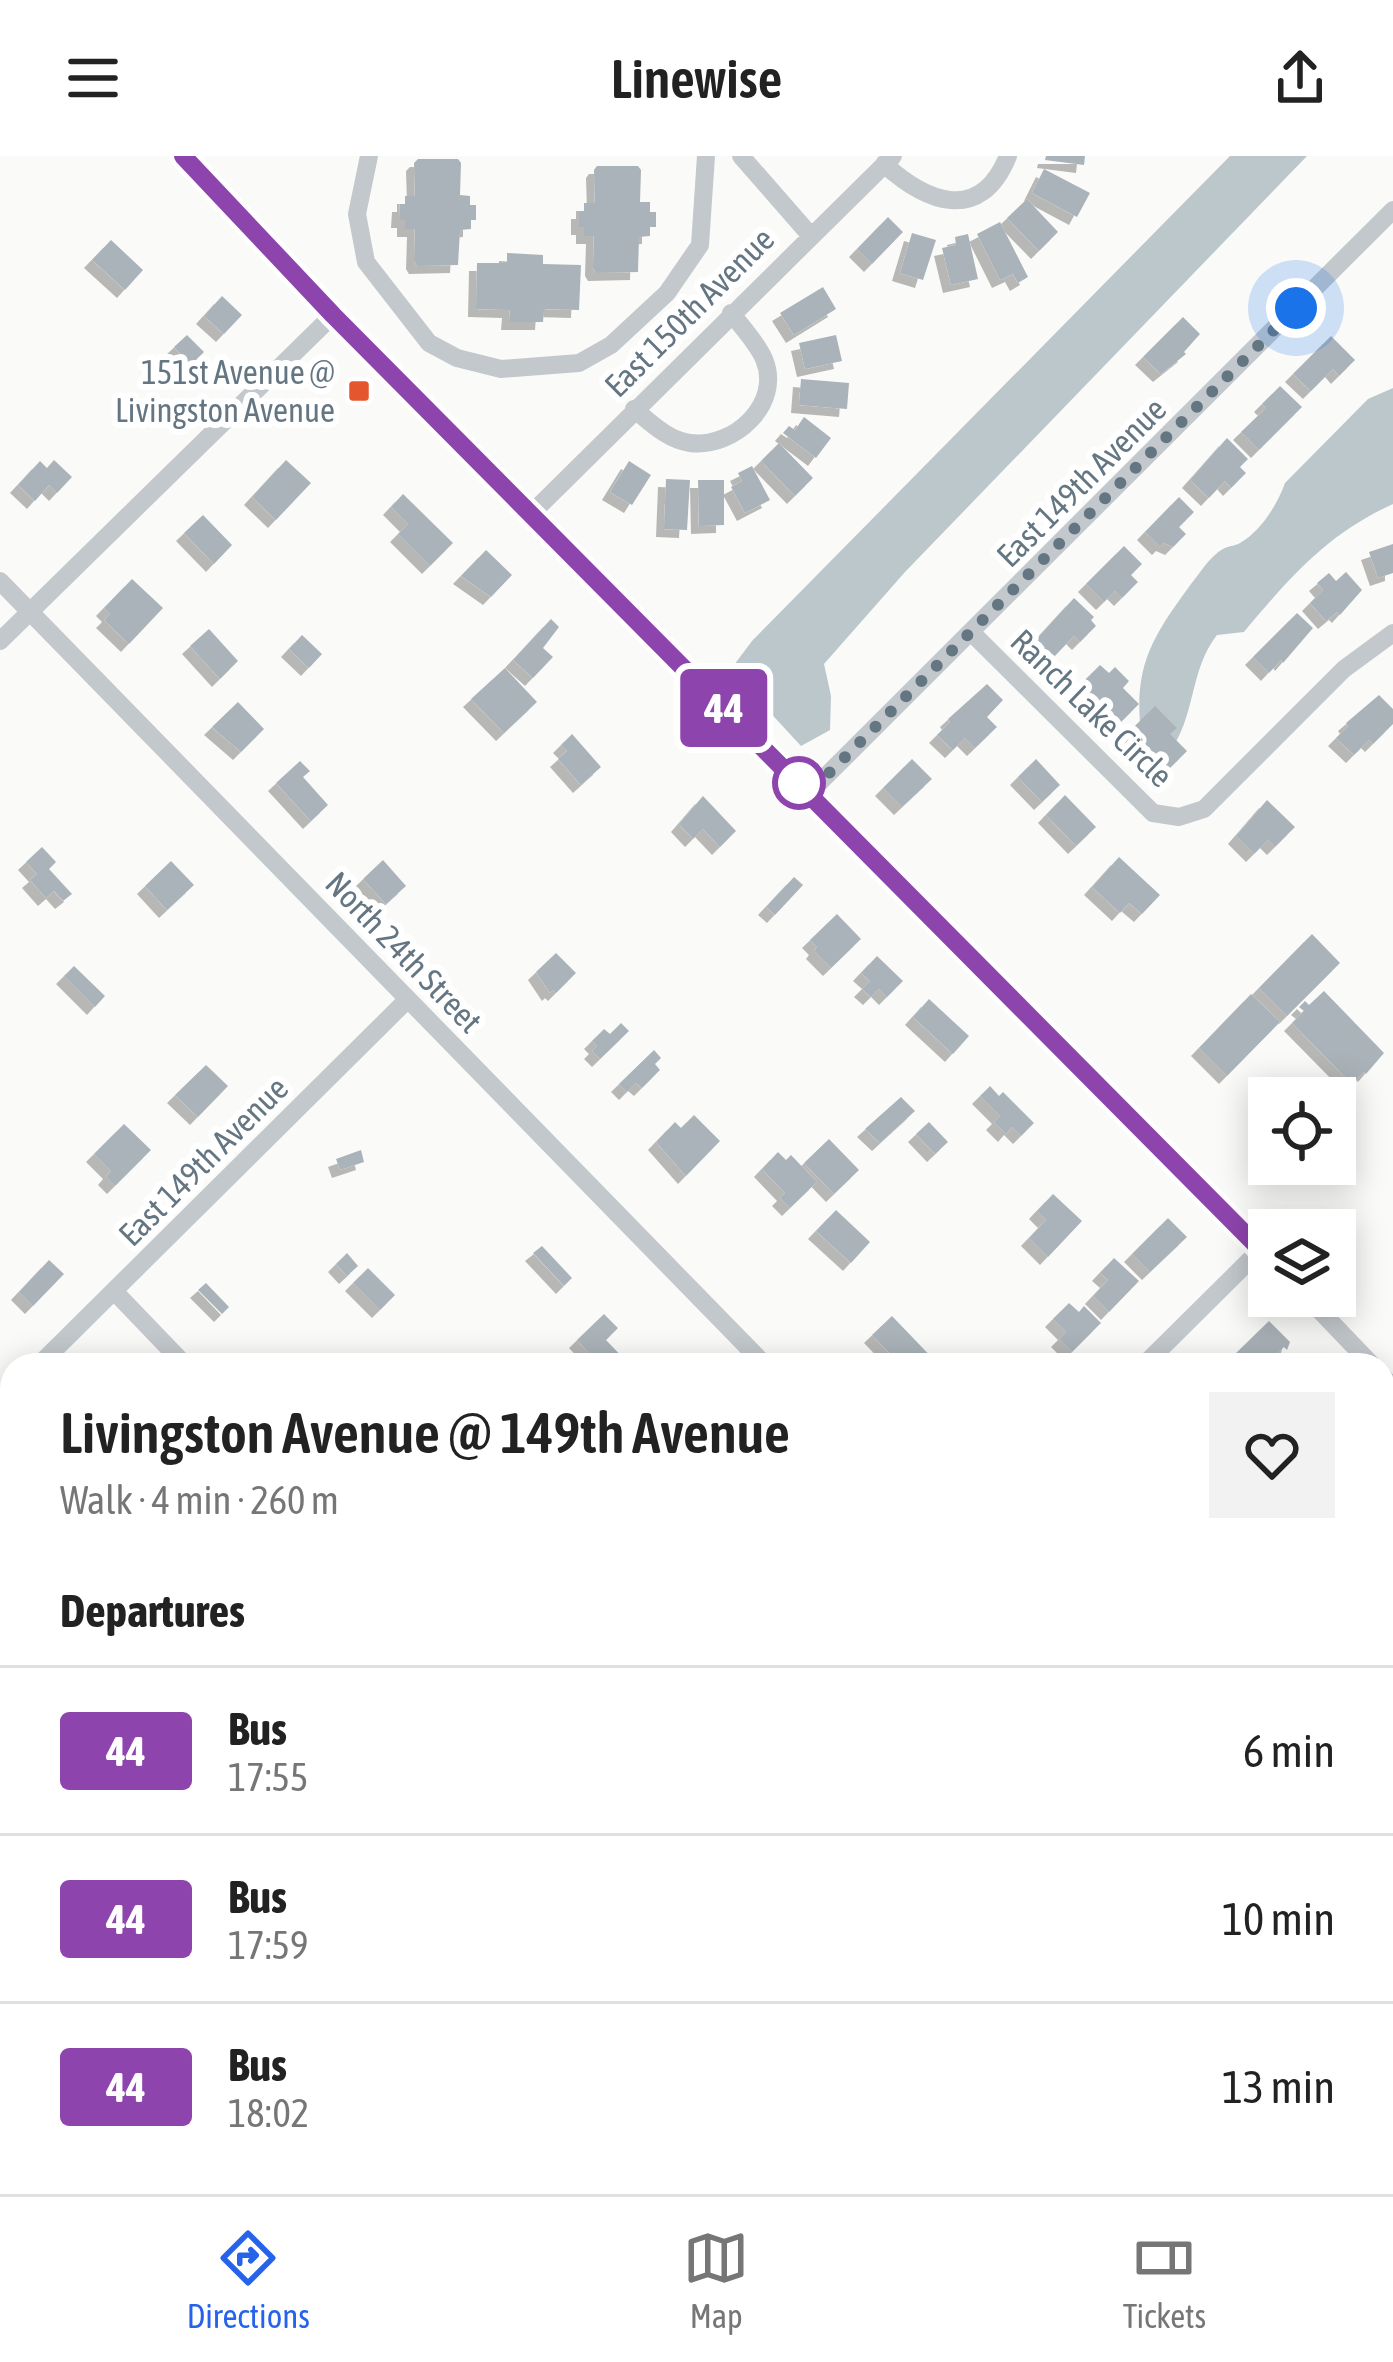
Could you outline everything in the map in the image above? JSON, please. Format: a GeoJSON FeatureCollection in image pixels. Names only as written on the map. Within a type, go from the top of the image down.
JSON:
{"type":"FeatureCollection","features":[{"type":"Feature","properties":{"kind":"street"},"geometry":{"type":"LineString","coordinates":[[183,156],[333,315],[1248,1236]]}},
{"type":"Feature","properties":{"kind":"street"},"geometry":{"type":"LineString","coordinates":[[369,156],[357,214],[366,262],[429,343],[458,358],[501,370],[579,363],[610,345],[667,293],[700,245],[706,156]]}},
{"type":"Feature","properties":{"kind":"street"},"geometry":{"type":"LineString","coordinates":[[741,156],[810,235]]}},
{"type":"Feature","properties":{"kind":"street"},"geometry":{"type":"LineString","coordinates":[[889,160],[918,193],[951,201],[986,188],[1009,156]]}},
{"type":"Feature","properties":{"kind":"street","name":"East 150th Avenue"},"geometry":{"type":"LineString","coordinates":[[531,514],[889,160]]}},
{"type":"Feature","properties":{"kind":"street","name":"East 149th Avenue"},"geometry":{"type":"LineString","coordinates":[[809,793],[1393,210]]}},
{"type":"Feature","properties":{"kind":"street"},"geometry":{"type":"LineString","coordinates":[[634,409],[664,433],[694,444],[712,443],[745,426],[765,394],[768,377],[765,362],[731,313]]}},
{"type":"Feature","properties":{"kind":"street"},"geometry":{"type":"LineString","coordinates":[[0,641],[333,315]]}},
{"type":"Feature","properties":{"kind":"street","name":"North 24th Street"},"geometry":{"type":"LineString","coordinates":[[0,581],[753,1353]]}},
{"type":"Feature","properties":{"kind":"street","name":"Ranch Lake Circle"},"geometry":{"type":"LineString","coordinates":[[972,633],[1153,813],[1179,817],[1204,809],[1344,669],[1393,633]]}},
{"type":"Feature","properties":{"kind":"street","name":"East 149th Avenue"},"geometry":{"type":"LineString","coordinates":[[51,1353],[408,999]]}},
{"type":"Feature","properties":{"kind":"street"},"geometry":{"type":"LineString","coordinates":[[1157,1353],[1248,1269]]}},
{"type":"Feature","properties":{"kind":"street"},"geometry":{"type":"LineString","coordinates":[[114,1292],[173,1353]]}},
{"type":"Feature","properties":{"kind":"street"},"geometry":{"type":"LineString","coordinates":[[1326,1317],[1361,1353]]}},
{"type":"Feature","properties":{"kind":"shaded area"},"geometry":{"type":"Polygon","coordinates":[[[1230,156],[1307,156],[905,572],[824,664],[831,696],[830,730],[801,746],[752,693],[734,665],[752,641],[1230,156]]]}},
{"type":"Feature","properties":{"kind":"shaded area"},"geometry":{"type":"Polygon","coordinates":[[[1393,388],[1393,504],[1348,529],[1311,559],[1244,632],[1217,635],[1201,663],[1184,724],[1169,752],[1142,741],[1142,674],[1155,639],[1177,604],[1214,556],[1255,532],[1285,483],[1368,399],[1393,388]]]}},
{"type":"Feature","properties":{"kind":"building"},"geometry":{"type":"Polygon","coordinates":[[[1046,156],[1085,156],[1084,165],[1045,160],[1046,156]]]}},
{"type":"Feature","properties":{"kind":"building"},"geometry":{"type":"Polygon","coordinates":[[[418,159],[458,159],[461,163],[460,195],[470,196],[470,205],[476,205],[476,220],[471,220],[471,229],[460,230],[458,265],[417,266],[414,261],[415,229],[405,229],[405,220],[399,220],[405,196],[415,196],[414,163],[418,159]]]}},
{"type":"Feature","properties":{"kind":"building"},"geometry":{"type":"Polygon","coordinates":[[[597,166],[638,166],[641,170],[640,202],[650,202],[656,227],[650,227],[650,236],[639,237],[638,272],[596,273],[593,268],[594,236],[584,236],[579,211],[584,211],[584,203],[595,203],[597,166]]]}},
{"type":"Feature","properties":{"kind":"building"},"geometry":{"type":"Polygon","coordinates":[[[1044,169],[1090,193],[1077,217],[1032,193],[1044,169]]]}},
{"type":"Feature","properties":{"kind":"building"},"geometry":{"type":"Polygon","coordinates":[[[1027,199],[1058,232],[1039,251],[1007,218],[1027,199]]]}},
{"type":"Feature","properties":{"kind":"building"},"geometry":{"type":"Polygon","coordinates":[[[888,217],[903,232],[872,264],[857,249],[888,217]]]}},
{"type":"Feature","properties":{"kind":"building"},"geometry":{"type":"Polygon","coordinates":[[[1000,222],[1028,277],[1018,283],[1013,274],[1000,280],[977,234],[1000,222]]]}},
{"type":"Feature","properties":{"kind":"building"},"geometry":{"type":"Polygon","coordinates":[[[912,233],[936,240],[923,280],[900,273],[912,233]]]}},
{"type":"Feature","properties":{"kind":"building"},"geometry":{"type":"Polygon","coordinates":[[[968,234],[978,279],[951,285],[942,248],[956,245],[955,237],[968,234]]]}},
{"type":"Feature","properties":{"kind":"building"},"geometry":{"type":"Polygon","coordinates":[[[111,240],[143,270],[125,290],[92,260],[111,240]]]}},
{"type":"Feature","properties":{"kind":"building"},"geometry":{"type":"Polygon","coordinates":[[[507,253],[543,255],[543,264],[581,265],[579,310],[544,309],[543,322],[509,322],[510,310],[476,309],[477,263],[507,263],[507,253]]]}},
{"type":"Feature","properties":{"kind":"building"},"geometry":{"type":"Polygon","coordinates":[[[823,287],[836,309],[794,335],[780,313],[823,287]]]}},
{"type":"Feature","properties":{"kind":"building"},"geometry":{"type":"Polygon","coordinates":[[[222,296],[242,315],[224,334],[204,316],[222,296]]]}},
{"type":"Feature","properties":{"kind":"building"},"geometry":{"type":"Polygon","coordinates":[[[1183,317],[1200,334],[1186,354],[1161,374],[1143,357],[1183,317]]]}},
{"type":"Feature","properties":{"kind":"building"},"geometry":{"type":"Polygon","coordinates":[[[187,335],[204,352],[191,365],[174,347],[187,335]]]}},
{"type":"Feature","properties":{"kind":"building"},"geometry":{"type":"Polygon","coordinates":[[[836,335],[842,361],[805,369],[799,343],[836,335]]]}},
{"type":"Feature","properties":{"kind":"building"},"geometry":{"type":"Polygon","coordinates":[[[1331,336],[1355,360],[1339,376],[1333,369],[1311,391],[1293,374],[1331,336]]]}},
{"type":"Feature","properties":{"kind":"building"},"geometry":{"type":"Polygon","coordinates":[[[801,379],[849,383],[847,409],[799,405],[801,379]]]}},
{"type":"Feature","properties":{"kind":"building"},"geometry":{"type":"Polygon","coordinates":[[[1280,386],[1302,407],[1259,450],[1241,432],[1280,386]]]}},
{"type":"Feature","properties":{"kind":"building"},"geometry":{"type":"Polygon","coordinates":[[[804,417],[831,438],[816,458],[783,433],[789,426],[795,430],[804,417]]]}},
{"type":"Feature","properties":{"kind":"building"},"geometry":{"type":"Polygon","coordinates":[[[1227,438],[1248,459],[1240,467],[1246,473],[1231,488],[1225,481],[1209,498],[1190,480],[1227,438]]]}},
{"type":"Feature","properties":{"kind":"building"},"geometry":{"type":"Polygon","coordinates":[[[779,443],[813,478],[795,496],[761,461],[779,443]]]}},
{"type":"Feature","properties":{"kind":"building"},"geometry":{"type":"Polygon","coordinates":[[[54,460],[72,477],[57,493],[49,485],[35,501],[18,485],[40,461],[47,468],[54,460]]]}},
{"type":"Feature","properties":{"kind":"building"},"geometry":{"type":"Polygon","coordinates":[[[286,460],[311,483],[276,520],[252,497],[286,460]]]}},
{"type":"Feature","properties":{"kind":"building"},"geometry":{"type":"Polygon","coordinates":[[[629,461],[651,475],[632,505],[610,492],[629,461]]]}},
{"type":"Feature","properties":{"kind":"building"},"geometry":{"type":"Polygon","coordinates":[[[752,466],[770,500],[745,513],[731,487],[742,481],[738,473],[752,466]]]}},
{"type":"Feature","properties":{"kind":"building"},"geometry":{"type":"Polygon","coordinates":[[[666,479],[690,480],[687,530],[664,529],[666,479]]]}},
{"type":"Feature","properties":{"kind":"building"},"geometry":{"type":"Polygon","coordinates":[[[698,480],[724,480],[724,525],[699,526],[698,480]]]}},
{"type":"Feature","properties":{"kind":"building"},"geometry":{"type":"Polygon","coordinates":[[[403,494],[453,543],[430,566],[398,534],[408,524],[391,507],[403,494]]]}},
{"type":"Feature","properties":{"kind":"building"},"geometry":{"type":"Polygon","coordinates":[[[1179,497],[1194,512],[1179,527],[1186,534],[1173,547],[1164,543],[1160,547],[1145,532],[1179,497]]]}},
{"type":"Feature","properties":{"kind":"building"},"geometry":{"type":"Polygon","coordinates":[[[203,515],[232,545],[214,564],[184,533],[203,515]]]}},
{"type":"Feature","properties":{"kind":"building"},"geometry":{"type":"Polygon","coordinates":[[[1393,544],[1393,573],[1378,578],[1369,552],[1393,544]]]}},
{"type":"Feature","properties":{"kind":"building"},"geometry":{"type":"Polygon","coordinates":[[[1124,546],[1142,564],[1131,575],[1138,582],[1122,598],[1115,591],[1104,602],[1086,584],[1124,546]]]}},
{"type":"Feature","properties":{"kind":"building"},"geometry":{"type":"Polygon","coordinates":[[[486,550],[512,575],[491,597],[461,576],[486,550]]]}},
{"type":"Feature","properties":{"kind":"building"},"geometry":{"type":"Polygon","coordinates":[[[1346,572],[1362,590],[1340,615],[1337,612],[1326,621],[1310,603],[1323,590],[1317,583],[1329,573],[1336,581],[1346,572]]]}},
{"type":"Feature","properties":{"kind":"building"},"geometry":{"type":"Polygon","coordinates":[[[132,579],[163,608],[129,644],[104,620],[110,614],[104,608],[132,579]]]}},
{"type":"Feature","properties":{"kind":"building"},"geometry":{"type":"Polygon","coordinates":[[[1074,598],[1094,617],[1096,626],[1080,642],[1074,636],[1050,661],[1032,644],[1074,598]]]}},
{"type":"Feature","properties":{"kind":"building"},"geometry":{"type":"Polygon","coordinates":[[[1297,613],[1313,628],[1269,673],[1253,657],[1297,613]]]}},
{"type":"Feature","properties":{"kind":"building"},"geometry":{"type":"Polygon","coordinates":[[[551,619],[559,627],[543,648],[553,657],[533,678],[513,660],[551,619]]]}},
{"type":"Feature","properties":{"kind":"building"},"geometry":{"type":"Polygon","coordinates":[[[209,629],[238,661],[220,679],[190,646],[209,629]]]}},
{"type":"Feature","properties":{"kind":"building"},"geometry":{"type":"Polygon","coordinates":[[[302,635],[322,654],[309,668],[289,649],[302,635]]]}},
{"type":"Feature","properties":{"kind":"building"},"geometry":{"type":"Polygon","coordinates":[[[1100,665],[1109,673],[1115,667],[1129,681],[1123,688],[1139,704],[1121,722],[1082,683],[1100,665]]]}},
{"type":"Feature","properties":{"kind":"building"},"geometry":{"type":"Polygon","coordinates":[[[505,668],[537,702],[504,733],[471,699],[505,668]]]}},
{"type":"Feature","properties":{"kind":"building"},"geometry":{"type":"Polygon","coordinates":[[[987,684],[1003,700],[987,717],[997,727],[975,748],[965,738],[953,750],[937,735],[987,684]]]}},
{"type":"Feature","properties":{"kind":"building"},"geometry":{"type":"Polygon","coordinates":[[[1379,695],[1393,709],[1393,724],[1354,755],[1336,738],[1379,695]]]}},
{"type":"Feature","properties":{"kind":"building"},"geometry":{"type":"Polygon","coordinates":[[[238,702],[264,729],[241,752],[212,727],[238,702]]]}},
{"type":"Feature","properties":{"kind":"building"},"geometry":{"type":"Polygon","coordinates":[[[1155,706],[1177,728],[1170,734],[1187,751],[1169,769],[1158,758],[1155,761],[1130,731],[1155,706]]]}},
{"type":"Feature","properties":{"kind":"building"},"geometry":{"type":"Polygon","coordinates":[[[572,734],[601,767],[581,785],[558,759],[567,751],[561,745],[572,734]]]}},
{"type":"Feature","properties":{"kind":"building"},"geometry":{"type":"Polygon","coordinates":[[[912,759],[932,779],[902,807],[883,788],[912,759]]]}},
{"type":"Feature","properties":{"kind":"building"},"geometry":{"type":"Polygon","coordinates":[[[1036,759],[1060,785],[1042,802],[1018,777],[1036,759]]]}},
{"type":"Feature","properties":{"kind":"building"},"geometry":{"type":"Polygon","coordinates":[[[300,761],[310,771],[303,777],[328,805],[311,821],[276,783],[300,761]]]}},
{"type":"Feature","properties":{"kind":"building"},"geometry":{"type":"Polygon","coordinates":[[[1065,795],[1096,827],[1076,846],[1046,815],[1065,795]]]}},
{"type":"Feature","properties":{"kind":"building"},"geometry":{"type":"Polygon","coordinates":[[[703,796],[736,831],[720,847],[703,829],[693,839],[679,824],[703,796]]]}},
{"type":"Feature","properties":{"kind":"building"},"geometry":{"type":"Polygon","coordinates":[[[1267,800],[1295,827],[1275,847],[1268,840],[1254,854],[1236,836],[1267,800]]]}},
{"type":"Feature","properties":{"kind":"building"},"geometry":{"type":"Polygon","coordinates":[[[42,847],[56,862],[49,869],[72,894],[63,901],[54,891],[46,898],[30,880],[37,874],[26,862],[42,847]]]}},
{"type":"Feature","properties":{"kind":"building"},"geometry":{"type":"Polygon","coordinates":[[[1119,857],[1160,895],[1142,914],[1129,903],[1120,913],[1092,887],[1119,857]]]}},
{"type":"Feature","properties":{"kind":"building"},"geometry":{"type":"Polygon","coordinates":[[[383,860],[406,886],[386,904],[363,879],[383,860]]]}},
{"type":"Feature","properties":{"kind":"building"},"geometry":{"type":"Polygon","coordinates":[[[171,861],[194,885],[167,910],[145,886],[171,861]]]}},
{"type":"Feature","properties":{"kind":"building"},"geometry":{"type":"Polygon","coordinates":[[[794,877],[803,885],[775,915],[766,907],[794,877]]]}},
{"type":"Feature","properties":{"kind":"building"},"geometry":{"type":"Polygon","coordinates":[[[837,914],[861,939],[831,968],[810,940],[837,914]]]}},
{"type":"Feature","properties":{"kind":"building"},"geometry":{"type":"Polygon","coordinates":[[[1312,934],[1340,963],[1287,1016],[1259,988],[1312,934]]]}},
{"type":"Feature","properties":{"kind":"building"},"geometry":{"type":"Polygon","coordinates":[[[556,953],[576,973],[556,993],[550,993],[536,972],[556,953]]]}},
{"type":"Feature","properties":{"kind":"building"},"geometry":{"type":"Polygon","coordinates":[[[877,956],[903,981],[887,997],[879,989],[871,997],[862,989],[870,981],[861,973],[877,956]]]}},
{"type":"Feature","properties":{"kind":"building"},"geometry":{"type":"Polygon","coordinates":[[[74,966],[105,996],[95,1007],[64,976],[74,966]]]}},
{"type":"Feature","properties":{"kind":"building"},"geometry":{"type":"Polygon","coordinates":[[[1324,991],[1384,1053],[1366,1074],[1356,1080],[1345,1077],[1292,1023],[1304,1011],[1299,1007],[1305,1001],[1309,1005],[1324,991]]]}},
{"type":"Feature","properties":{"kind":"building"},"geometry":{"type":"Polygon","coordinates":[[[1251,994],[1280,1022],[1227,1076],[1199,1048],[1251,994]]]}},
{"type":"Feature","properties":{"kind":"building"},"geometry":{"type":"Polygon","coordinates":[[[929,999],[969,1036],[953,1054],[913,1017],[929,999]]]}},
{"type":"Feature","properties":{"kind":"building"},"geometry":{"type":"Polygon","coordinates":[[[621,1023],[629,1031],[600,1059],[592,1051],[597,1046],[592,1041],[604,1029],[610,1034],[621,1023]]]}},
{"type":"Feature","properties":{"kind":"building"},"geometry":{"type":"Polygon","coordinates":[[[654,1050],[661,1058],[655,1064],[660,1070],[642,1088],[636,1083],[627,1092],[619,1084],[654,1050]]]}},
{"type":"Feature","properties":{"kind":"building"},"geometry":{"type":"Polygon","coordinates":[[[206,1065],[228,1086],[198,1117],[175,1095],[206,1065]]]}},
{"type":"Feature","properties":{"kind":"building"},"geometry":{"type":"Polygon","coordinates":[[[990,1086],[999,1096],[1003,1092],[1034,1123],[1021,1136],[1012,1127],[1006,1134],[994,1122],[1000,1116],[980,1096],[990,1086]]]}},
{"type":"Feature","properties":{"kind":"building"},"geometry":{"type":"Polygon","coordinates":[[[901,1097],[915,1111],[880,1143],[865,1129],[901,1097]]]}},
{"type":"Feature","properties":{"kind":"building"},"geometry":{"type":"Polygon","coordinates":[[[694,1115],[720,1141],[686,1176],[656,1142],[675,1122],[681,1128],[694,1115]]]}},
{"type":"Feature","properties":{"kind":"building"},"geometry":{"type":"Polygon","coordinates":[[[929,1122],[948,1142],[935,1154],[916,1134],[929,1122]]]}},
{"type":"Feature","properties":{"kind":"building"},"geometry":{"type":"Polygon","coordinates":[[[124,1124],[151,1150],[115,1186],[106,1177],[111,1171],[94,1154],[124,1124]]]}},
{"type":"Feature","properties":{"kind":"building"},"geometry":{"type":"Polygon","coordinates":[[[829,1139],[859,1170],[834,1194],[804,1163],[829,1139]]]}},
{"type":"Feature","properties":{"kind":"building"},"geometry":{"type":"Polygon","coordinates":[[[361,1150],[364,1162],[340,1170],[336,1159],[361,1150]]]}},
{"type":"Feature","properties":{"kind":"building"},"geometry":{"type":"Polygon","coordinates":[[[778,1152],[786,1160],[791,1155],[817,1182],[790,1208],[780,1198],[785,1193],[762,1169],[778,1152]]]}},
{"type":"Feature","properties":{"kind":"building"},"geometry":{"type":"Polygon","coordinates":[[[1053,1194],[1082,1221],[1048,1257],[1029,1238],[1046,1220],[1037,1211],[1053,1194]]]}},
{"type":"Feature","properties":{"kind":"building"},"geometry":{"type":"Polygon","coordinates":[[[836,1210],[870,1242],[851,1263],[816,1231],[836,1210]]]}},
{"type":"Feature","properties":{"kind":"building"},"geometry":{"type":"Polygon","coordinates":[[[1168,1218],[1187,1237],[1150,1272],[1132,1254],[1168,1218]]]}},
{"type":"Feature","properties":{"kind":"building"},"geometry":{"type":"Polygon","coordinates":[[[542,1246],[572,1278],[564,1286],[533,1253],[542,1246]]]}},
{"type":"Feature","properties":{"kind":"building"},"geometry":{"type":"Polygon","coordinates":[[[347,1253],[358,1266],[347,1276],[336,1264],[347,1253]]]}},
{"type":"Feature","properties":{"kind":"building"},"geometry":{"type":"Polygon","coordinates":[[[1114,1258],[1139,1281],[1109,1312],[1093,1296],[1108,1280],[1100,1273],[1114,1258]]]}},
{"type":"Feature","properties":{"kind":"building"},"geometry":{"type":"Polygon","coordinates":[[[49,1260],[64,1274],[33,1306],[19,1292],[49,1260]]]}},
{"type":"Feature","properties":{"kind":"building"},"geometry":{"type":"Polygon","coordinates":[[[368,1268],[395,1295],[380,1310],[353,1283],[368,1268]]]}},
{"type":"Feature","properties":{"kind":"building"},"geometry":{"type":"Polygon","coordinates":[[[206,1283],[229,1307],[222,1314],[198,1290],[206,1283]]]}},
{"type":"Feature","properties":{"kind":"building"},"geometry":{"type":"Polygon","coordinates":[[[1069,1303],[1079,1312],[1084,1306],[1101,1323],[1072,1352],[1059,1339],[1066,1332],[1053,1319],[1069,1303]]]}},
{"type":"Feature","properties":{"kind":"building"},"geometry":{"type":"Polygon","coordinates":[[[604,1314],[618,1328],[606,1340],[618,1353],[589,1353],[577,1340],[604,1314]]]}},
{"type":"Feature","properties":{"kind":"building"},"geometry":{"type":"Polygon","coordinates":[[[892,1316],[927,1353],[889,1353],[872,1335],[892,1316]]]}},
{"type":"Feature","properties":{"kind":"building"},"geometry":{"type":"Polygon","coordinates":[[[1269,1321],[1290,1342],[1287,1350],[1284,1347],[1278,1353],[1236,1353],[1269,1321]]]}},
{"type":"Feature","properties":{"kind":"bus line","name":"44"},"geometry":{"type":"LineString","coordinates":[[183,156],[333,315],[1248,1237]]}},
{"type":"Feature","properties":{"kind":"place","name":"151st Avenue @ Livingston Avenue"},"geometry":{"type":"Point","coordinates":[359,391]}},
{"type":"Feature","properties":{"kind":"route"},"geometry":{"type":"LineString","coordinates":[[799,783],[809,793],[1296,308]]}}]}
